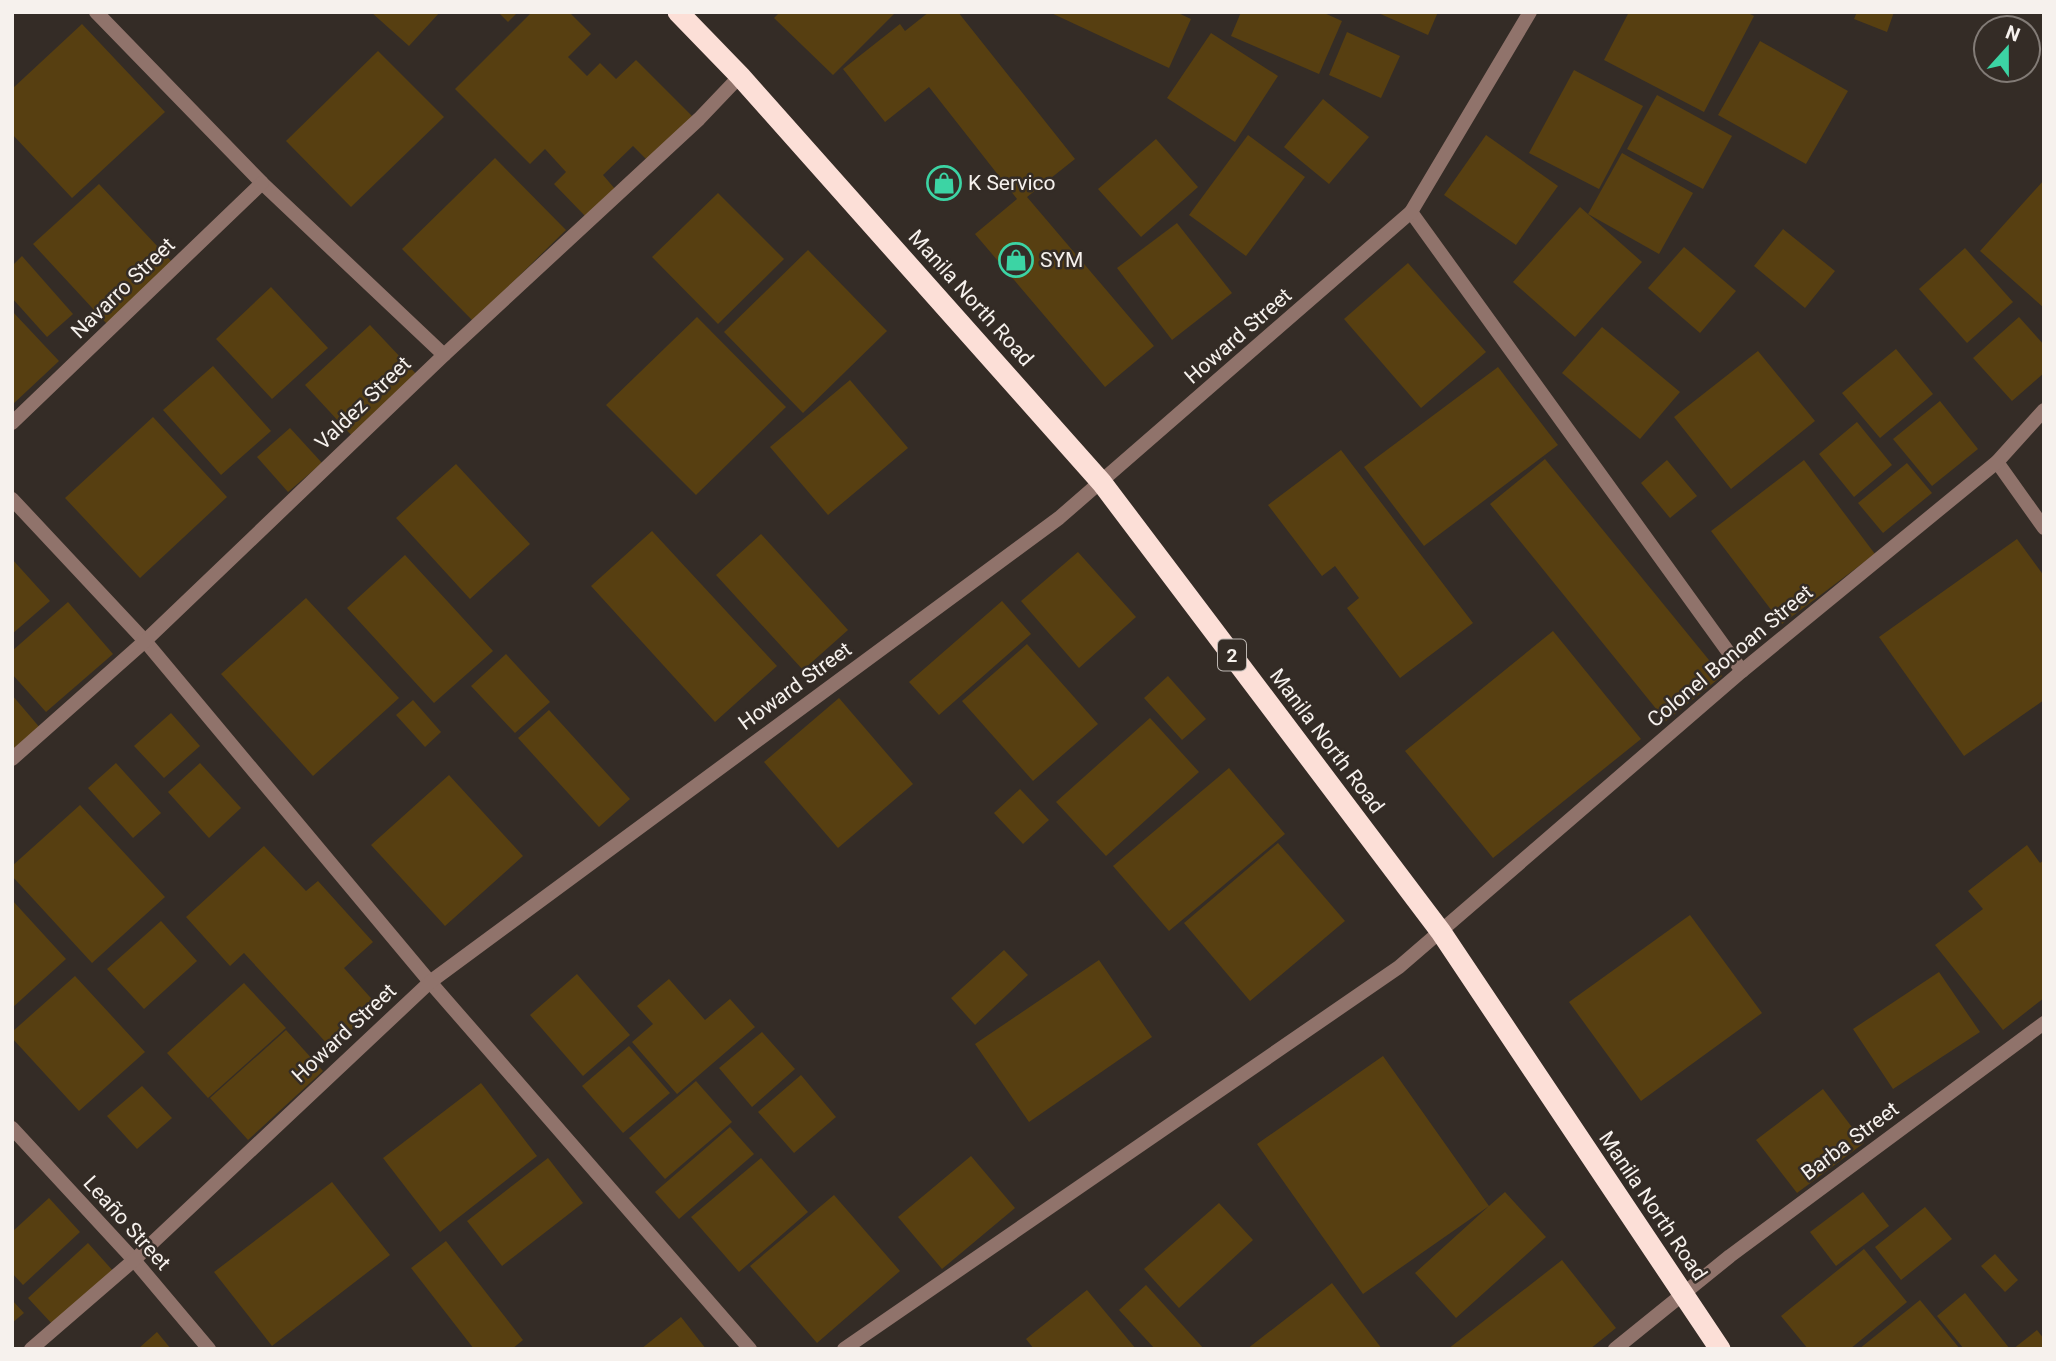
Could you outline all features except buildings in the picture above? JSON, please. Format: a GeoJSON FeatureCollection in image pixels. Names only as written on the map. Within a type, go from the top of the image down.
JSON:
{"type":"FeatureCollection","features":[{"type":"Feature","properties":{"kind":"highway","name":"Manila North Road"},"geometry":{"type":"LineString","coordinates":[[678,12],[740,76],[1102,482],[1441,932],[1720,1349]]}},
{"type":"Feature","properties":{"kind":"street"},"geometry":{"type":"LineString","coordinates":[[96,12],[262,183],[444,355]]}},
{"type":"Feature","properties":{"kind":"street","name":"Howard Street"},"geometry":{"type":"LineString","coordinates":[[31,1349],[134,1260],[430,982],[1059,518],[1411,212],[1530,12]]}},
{"type":"Feature","properties":{"kind":"street","name":"Valdez Street"},"geometry":{"type":"LineString","coordinates":[[12,759],[145,641],[444,355],[699,120],[740,76]]}},
{"type":"Feature","properties":{"kind":"street","name":"Navarro Street"},"geometry":{"type":"LineString","coordinates":[[12,423],[262,183]]}},
{"type":"Feature","properties":{"kind":"street"},"geometry":{"type":"LineString","coordinates":[[1411,212],[1742,671]]}},
{"type":"Feature","properties":{"kind":"street","name":"Colonel Bonoan Street"},"geometry":{"type":"LineString","coordinates":[[844,1349],[1388,974],[1441,932],[1742,671],[1997,462],[2044,410]]}},
{"type":"Feature","properties":{"kind":"street"},"geometry":{"type":"LineString","coordinates":[[1997,462],[2044,528]]}},
{"type":"Feature","properties":{"kind":"street"},"geometry":{"type":"LineString","coordinates":[[12,499],[145,641],[430,982],[750,1349]]}},
{"type":"Feature","properties":{"kind":"street","name":"Barba Street"},"geometry":{"type":"LineString","coordinates":[[1615,1349],[1684,1297],[1730,1256],[2044,1023]]}},
{"type":"Feature","properties":{"kind":"street","name":"Leaño Street"},"geometry":{"type":"LineString","coordinates":[[12,1128],[134,1260],[209,1349]]}},
{"type":"Feature","properties":{"kind":"place","name":"K Servico"},"geometry":{"type":"Point","coordinates":[944,183]}},
{"type":"Feature","properties":{"kind":"place","name":"SYM"},"geometry":{"type":"Point","coordinates":[1016,260]}}]}
